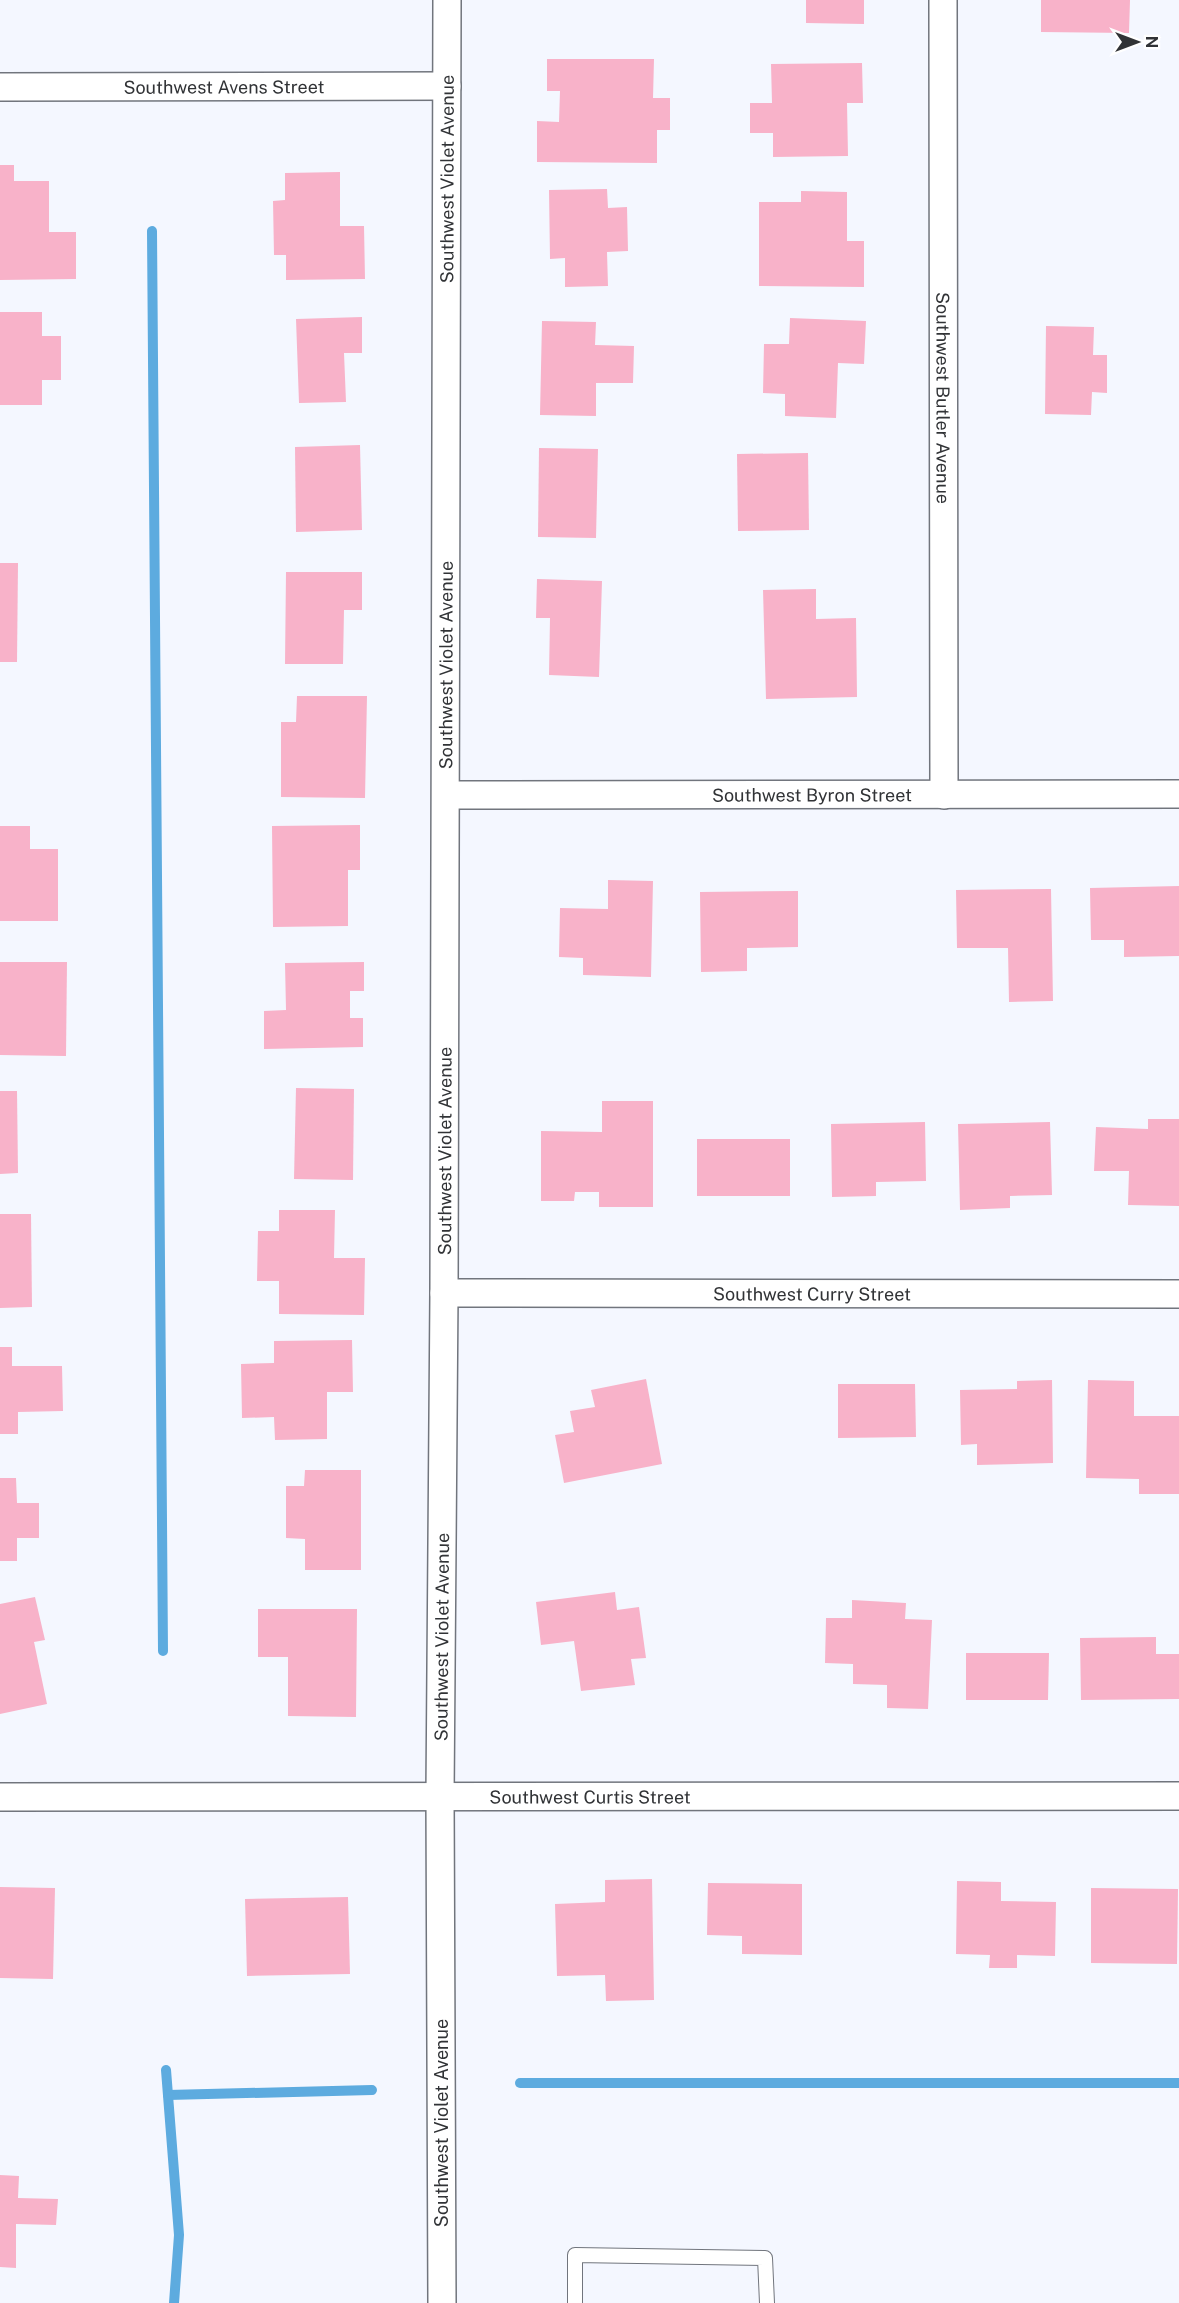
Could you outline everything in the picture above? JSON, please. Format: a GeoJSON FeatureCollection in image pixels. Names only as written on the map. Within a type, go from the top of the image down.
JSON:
{"type":"FeatureCollection","features":[{"type":"Feature","properties":{"kind":"street","name":"Southwest Violet Avenue"},"geometry":{"type":"LineString","coordinates":[[442,2303],[440,1796],[446,795],[447,0]]}},
{"type":"Feature","properties":{"kind":"street","name":"Southwest Butler Avenue"},"geometry":{"type":"LineString","coordinates":[[943,0],[944,795]]}},
{"type":"Feature","properties":{"kind":"street","name":"Southwest Avens Street"},"geometry":{"type":"LineString","coordinates":[[0,87],[447,86]]}},
{"type":"Feature","properties":{"kind":"street","name":"Southwest Byron Street"},"geometry":{"type":"LineString","coordinates":[[446,795],[1179,794]]}},
{"type":"Feature","properties":{"kind":"street","name":"Southwest Curry Street"},"geometry":{"type":"LineString","coordinates":[[444,1293],[1179,1294]]}},
{"type":"Feature","properties":{"kind":"street","name":"Southwest Curtis Street"},"geometry":{"type":"LineString","coordinates":[[0,1797],[1179,1796]]}},
{"type":"Feature","properties":{"kind":"lane"},"geometry":{"type":"LineString","coordinates":[[575,2303],[575,2255],[765,2258],[767,2303]]}},
{"type":"Feature","properties":{"kind":"building"},"geometry":{"type":"Polygon","coordinates":[[[806,0],[864,0],[864,24],[806,23],[806,0]]]}},
{"type":"Feature","properties":{"kind":"building"},"geometry":{"type":"Polygon","coordinates":[[[1041,0],[1130,0],[1129,33],[1041,32],[1041,0]]]}},
{"type":"Feature","properties":{"kind":"building"},"geometry":{"type":"Polygon","coordinates":[[[547,59],[654,59],[653,98],[670,98],[670,130],[657,130],[657,163],[537,162],[537,121],[559,122],[560,91],[547,91],[547,59]]]}},
{"type":"Feature","properties":{"kind":"building"},"geometry":{"type":"Polygon","coordinates":[[[862,63],[863,103],[847,103],[848,156],[773,157],[773,133],[750,133],[750,103],[772,103],[771,64],[862,63]]]}},
{"type":"Feature","properties":{"kind":"building"},"geometry":{"type":"Polygon","coordinates":[[[0,165],[14,165],[14,181],[49,181],[49,232],[76,232],[76,279],[0,280],[0,165]]]}},
{"type":"Feature","properties":{"kind":"building"},"geometry":{"type":"Polygon","coordinates":[[[340,172],[340,226],[364,226],[365,279],[286,280],[286,255],[274,255],[273,201],[285,200],[285,173],[340,172]]]}},
{"type":"Feature","properties":{"kind":"building"},"geometry":{"type":"Polygon","coordinates":[[[607,189],[608,208],[627,207],[628,251],[607,252],[608,286],[565,287],[565,258],[550,259],[549,190],[607,189]]]}},
{"type":"Feature","properties":{"kind":"building"},"geometry":{"type":"Polygon","coordinates":[[[801,191],[847,192],[847,241],[864,241],[864,287],[759,286],[759,202],[801,202],[801,191]]]}},
{"type":"Feature","properties":{"kind":"building"},"geometry":{"type":"Polygon","coordinates":[[[0,312],[42,312],[42,336],[61,336],[61,380],[42,380],[42,405],[0,405],[0,312]]]}},
{"type":"Feature","properties":{"kind":"building"},"geometry":{"type":"Polygon","coordinates":[[[362,317],[362,353],[344,353],[346,402],[299,403],[296,319],[362,317]]]}},
{"type":"Feature","properties":{"kind":"building"},"geometry":{"type":"Polygon","coordinates":[[[790,318],[866,321],[864,364],[838,363],[836,418],[785,416],[785,394],[763,393],[764,344],[789,344],[790,318]]]}},
{"type":"Feature","properties":{"kind":"building"},"geometry":{"type":"Polygon","coordinates":[[[542,321],[596,322],[595,345],[634,346],[633,383],[596,383],[596,416],[540,415],[542,321]]]}},
{"type":"Feature","properties":{"kind":"building"},"geometry":{"type":"Polygon","coordinates":[[[1046,326],[1094,327],[1093,355],[1107,355],[1107,393],[1092,392],[1091,415],[1045,414],[1046,326]]]}},
{"type":"Feature","properties":{"kind":"building"},"geometry":{"type":"Polygon","coordinates":[[[360,445],[362,530],[296,532],[295,447],[360,445]]]}},
{"type":"Feature","properties":{"kind":"building"},"geometry":{"type":"Polygon","coordinates":[[[539,448],[598,449],[596,538],[538,537],[539,448]]]}},
{"type":"Feature","properties":{"kind":"building"},"geometry":{"type":"Polygon","coordinates":[[[808,453],[809,530],[738,531],[737,454],[808,453]]]}},
{"type":"Feature","properties":{"kind":"building"},"geometry":{"type":"Polygon","coordinates":[[[0,563],[18,563],[17,662],[0,662],[0,563]]]}},
{"type":"Feature","properties":{"kind":"building"},"geometry":{"type":"Polygon","coordinates":[[[286,572],[362,572],[362,610],[344,610],[343,664],[285,664],[286,572]]]}},
{"type":"Feature","properties":{"kind":"building"},"geometry":{"type":"Polygon","coordinates":[[[537,579],[602,581],[599,677],[549,675],[550,618],[536,618],[537,579]]]}},
{"type":"Feature","properties":{"kind":"building"},"geometry":{"type":"Polygon","coordinates":[[[816,589],[816,619],[856,618],[857,697],[766,699],[763,590],[816,589]]]}},
{"type":"Feature","properties":{"kind":"building"},"geometry":{"type":"Polygon","coordinates":[[[297,696],[367,696],[365,798],[281,797],[281,722],[296,722],[297,696]]]}},
{"type":"Feature","properties":{"kind":"building"},"geometry":{"type":"Polygon","coordinates":[[[360,825],[360,870],[348,870],[348,926],[273,927],[272,826],[360,825]]]}},
{"type":"Feature","properties":{"kind":"building"},"geometry":{"type":"Polygon","coordinates":[[[0,826],[30,826],[30,849],[58,849],[58,921],[0,921],[0,826]]]}},
{"type":"Feature","properties":{"kind":"building"},"geometry":{"type":"Polygon","coordinates":[[[608,880],[653,881],[651,977],[583,975],[583,958],[559,957],[560,908],[608,909],[608,880]]]}},
{"type":"Feature","properties":{"kind":"building"},"geometry":{"type":"Polygon","coordinates":[[[1179,886],[1179,956],[1124,957],[1124,940],[1091,940],[1090,888],[1179,886]]]}},
{"type":"Feature","properties":{"kind":"building"},"geometry":{"type":"Polygon","coordinates":[[[1051,889],[1053,1001],[1009,1002],[1008,948],[957,948],[956,890],[1051,889]]]}},
{"type":"Feature","properties":{"kind":"building"},"geometry":{"type":"Polygon","coordinates":[[[798,891],[798,947],[747,948],[747,971],[701,972],[700,892],[798,891]]]}},
{"type":"Feature","properties":{"kind":"building"},"geometry":{"type":"Polygon","coordinates":[[[0,962],[67,962],[66,1056],[0,1055],[0,962]]]}},
{"type":"Feature","properties":{"kind":"building"},"geometry":{"type":"Polygon","coordinates":[[[364,962],[364,991],[350,991],[350,1018],[363,1018],[363,1047],[264,1049],[264,1011],[286,1010],[285,963],[364,962]]]}},
{"type":"Feature","properties":{"kind":"building"},"geometry":{"type":"Polygon","coordinates":[[[296,1088],[354,1089],[353,1180],[294,1179],[296,1088]]]}},
{"type":"Feature","properties":{"kind":"building"},"geometry":{"type":"Polygon","coordinates":[[[0,1091],[17,1091],[18,1173],[0,1174],[0,1091]]]}},
{"type":"Feature","properties":{"kind":"building"},"geometry":{"type":"Polygon","coordinates":[[[602,1101],[653,1101],[653,1207],[599,1207],[599,1192],[575,1192],[574,1201],[541,1201],[541,1131],[602,1132],[602,1101]]]}},
{"type":"Feature","properties":{"kind":"building"},"geometry":{"type":"Polygon","coordinates":[[[1148,1119],[1179,1119],[1179,1206],[1128,1205],[1129,1171],[1094,1171],[1096,1127],[1148,1129],[1148,1119]]]}},
{"type":"Feature","properties":{"kind":"building"},"geometry":{"type":"Polygon","coordinates":[[[925,1122],[926,1181],[876,1182],[876,1196],[832,1197],[831,1124],[925,1122]]]}},
{"type":"Feature","properties":{"kind":"building"},"geometry":{"type":"Polygon","coordinates":[[[1050,1122],[1052,1195],[1010,1196],[1010,1208],[960,1210],[958,1124],[1050,1122]]]}},
{"type":"Feature","properties":{"kind":"building"},"geometry":{"type":"Polygon","coordinates":[[[697,1139],[790,1139],[790,1196],[697,1196],[697,1139]]]}},
{"type":"Feature","properties":{"kind":"building"},"geometry":{"type":"Polygon","coordinates":[[[279,1210],[335,1210],[334,1258],[365,1258],[364,1315],[279,1314],[279,1281],[257,1281],[258,1231],[279,1231],[279,1210]]]}},
{"type":"Feature","properties":{"kind":"building"},"geometry":{"type":"Polygon","coordinates":[[[0,1214],[31,1214],[32,1307],[0,1308],[0,1214]]]}},
{"type":"Feature","properties":{"kind":"building"},"geometry":{"type":"Polygon","coordinates":[[[352,1340],[353,1392],[327,1392],[327,1439],[275,1440],[274,1417],[242,1418],[241,1364],[274,1363],[274,1341],[352,1340]]]}},
{"type":"Feature","properties":{"kind":"building"},"geometry":{"type":"Polygon","coordinates":[[[0,1347],[12,1347],[12,1366],[62,1366],[63,1411],[18,1412],[18,1434],[0,1434],[0,1347]]]}},
{"type":"Feature","properties":{"kind":"building"},"geometry":{"type":"Polygon","coordinates":[[[646,1379],[662,1464],[564,1483],[555,1435],[574,1432],[570,1411],[595,1407],[591,1390],[646,1379]]]}},
{"type":"Feature","properties":{"kind":"building"},"geometry":{"type":"Polygon","coordinates":[[[1052,1380],[1053,1463],[977,1465],[977,1444],[961,1445],[960,1390],[1017,1389],[1017,1381],[1052,1380]]]}},
{"type":"Feature","properties":{"kind":"building"},"geometry":{"type":"Polygon","coordinates":[[[1088,1380],[1134,1381],[1134,1416],[1179,1416],[1179,1494],[1139,1494],[1139,1479],[1086,1478],[1088,1380]]]}},
{"type":"Feature","properties":{"kind":"building"},"geometry":{"type":"Polygon","coordinates":[[[838,1384],[915,1384],[916,1437],[838,1438],[838,1384]]]}},
{"type":"Feature","properties":{"kind":"building"},"geometry":{"type":"Polygon","coordinates":[[[305,1470],[361,1470],[361,1570],[305,1570],[305,1539],[286,1538],[286,1486],[304,1486],[305,1470]]]}},
{"type":"Feature","properties":{"kind":"building"},"geometry":{"type":"Polygon","coordinates":[[[0,1478],[16,1478],[17,1503],[39,1503],[39,1538],[17,1538],[17,1561],[0,1561],[0,1478]]]}},
{"type":"Feature","properties":{"kind":"building"},"geometry":{"type":"Polygon","coordinates":[[[615,1592],[617,1610],[639,1607],[646,1658],[631,1659],[635,1685],[581,1691],[574,1641],[541,1645],[536,1602],[615,1592]]]}},
{"type":"Feature","properties":{"kind":"building"},"geometry":{"type":"Polygon","coordinates":[[[35,1597],[45,1640],[34,1642],[47,1704],[0,1714],[0,1604],[35,1597]]]}},
{"type":"Feature","properties":{"kind":"building"},"geometry":{"type":"Polygon","coordinates":[[[852,1600],[906,1603],[905,1619],[932,1620],[928,1709],[887,1708],[887,1685],[853,1684],[853,1664],[825,1663],[826,1618],[852,1618],[852,1600]]]}},
{"type":"Feature","properties":{"kind":"building"},"geometry":{"type":"Polygon","coordinates":[[[258,1609],[357,1609],[356,1717],[288,1716],[288,1657],[258,1657],[258,1609]]]}},
{"type":"Feature","properties":{"kind":"building"},"geometry":{"type":"Polygon","coordinates":[[[1156,1637],[1156,1654],[1179,1654],[1179,1699],[1081,1700],[1080,1638],[1156,1637]]]}},
{"type":"Feature","properties":{"kind":"building"},"geometry":{"type":"Polygon","coordinates":[[[966,1653],[1049,1653],[1048,1700],[966,1700],[966,1653]]]}},
{"type":"Feature","properties":{"kind":"building"},"geometry":{"type":"Polygon","coordinates":[[[652,1879],[654,2000],[606,2001],[605,1975],[557,1976],[555,1904],[605,1902],[605,1880],[652,1879]]]}},
{"type":"Feature","properties":{"kind":"building"},"geometry":{"type":"Polygon","coordinates":[[[957,1881],[1001,1882],[1001,1901],[1056,1902],[1055,1956],[1017,1955],[1017,1968],[989,1968],[990,1955],[956,1954],[957,1881]]]}},
{"type":"Feature","properties":{"kind":"building"},"geometry":{"type":"Polygon","coordinates":[[[708,1883],[802,1884],[802,1955],[742,1954],[742,1936],[707,1935],[708,1883]]]}},
{"type":"Feature","properties":{"kind":"building"},"geometry":{"type":"Polygon","coordinates":[[[0,1887],[55,1888],[53,1979],[0,1978],[0,1887]]]}},
{"type":"Feature","properties":{"kind":"building"},"geometry":{"type":"Polygon","coordinates":[[[1091,1888],[1178,1889],[1177,1964],[1091,1963],[1091,1888]]]}},
{"type":"Feature","properties":{"kind":"building"},"geometry":{"type":"Polygon","coordinates":[[[348,1897],[350,1974],[247,1976],[245,1899],[348,1897]]]}},
{"type":"Feature","properties":{"kind":"building"},"geometry":{"type":"Polygon","coordinates":[[[0,2175],[19,2176],[18,2198],[58,2199],[56,2225],[16,2224],[16,2268],[0,2267],[0,2175]]]}},
{"type":"Feature","properties":{"kind":"waterway"},"geometry":{"type":"LineString","coordinates":[[152,231],[163,1651]]}},
{"type":"Feature","properties":{"kind":"waterway"},"geometry":{"type":"LineString","coordinates":[[166,2070],[179,2235],[174,2303]]}},
{"type":"Feature","properties":{"kind":"waterway"},"geometry":{"type":"LineString","coordinates":[[520,2083],[1179,2083]]}},
{"type":"Feature","properties":{"kind":"waterway"},"geometry":{"type":"LineString","coordinates":[[168,2095],[372,2090]]}}]}
